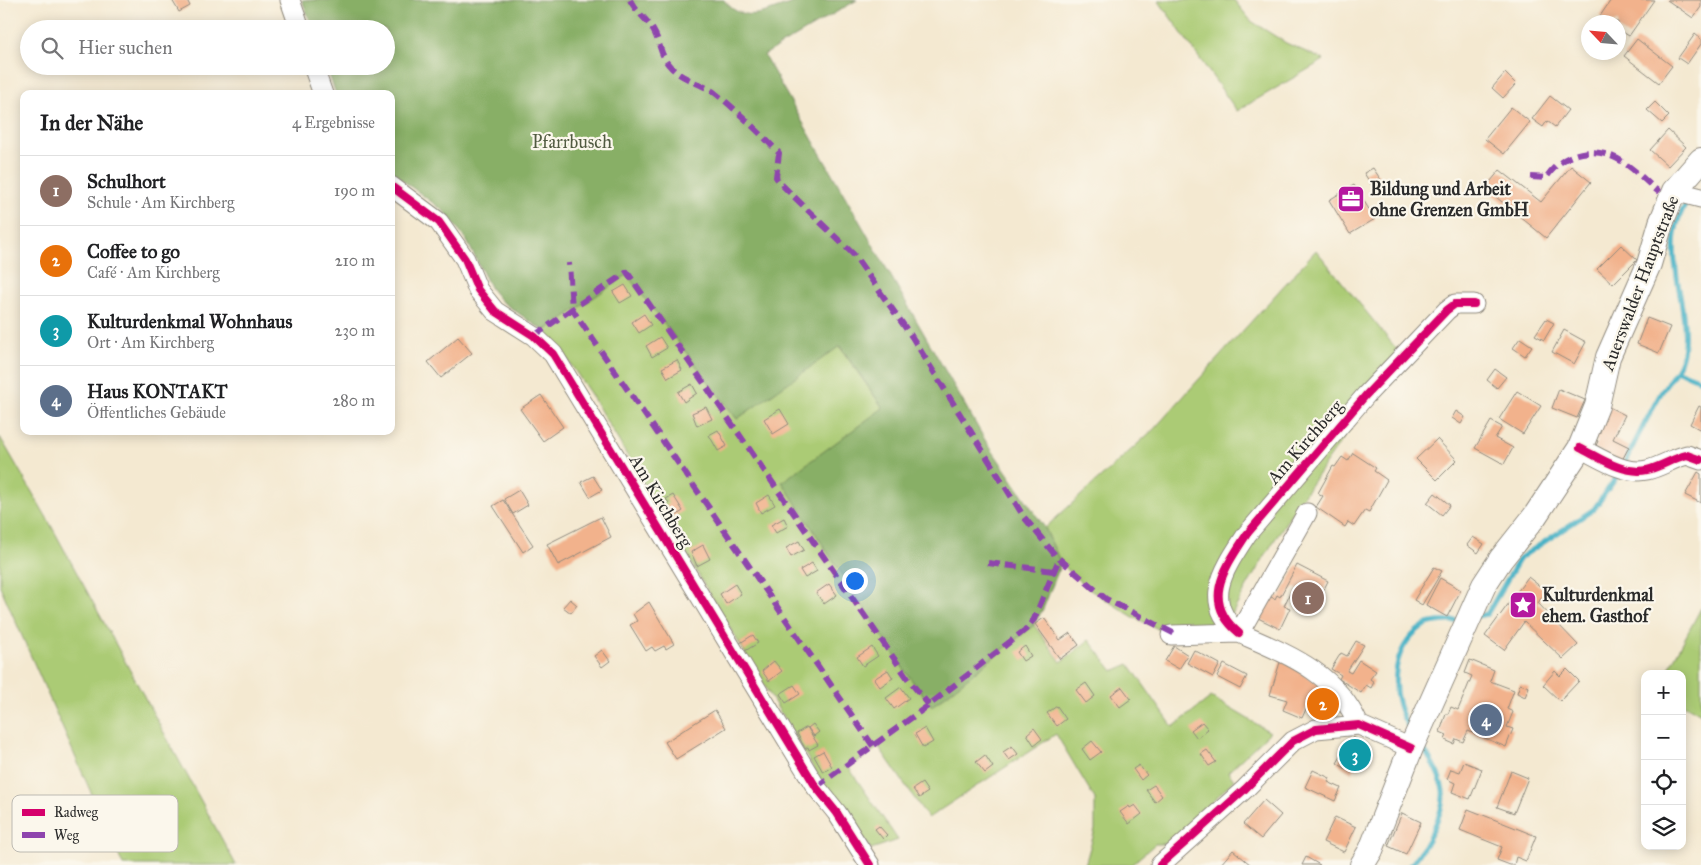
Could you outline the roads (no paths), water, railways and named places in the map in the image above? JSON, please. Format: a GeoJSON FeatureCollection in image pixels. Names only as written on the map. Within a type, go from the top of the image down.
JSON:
{"type":"FeatureCollection","features":[{"type":"Feature","properties":{"kind":"main road","name":"Auerswalder Hauptstraße"},"geometry":{"type":"LineString","coordinates":[[1362,865],[1371,850],[1414,743],[1474,604],[1501,559],[1535,516],[1580,448],[1597,406],[1608,357],[1649,264],[1690,195],[1701,160]]}},
{"type":"Feature","properties":{"kind":"street"},"geometry":{"type":"LineString","coordinates":[[290,0],[297,20]]}},
{"type":"Feature","properties":{"kind":"street"},"geometry":{"type":"LineString","coordinates":[[316,75],[322,90]]}},
{"type":"Feature","properties":{"kind":"street","name":"Am Kirchberg"},"geometry":{"type":"LineString","coordinates":[[395,189],[439,222],[465,259],[478,290],[495,311],[534,336],[553,354],[816,787],[837,813],[870,865]]}},
{"type":"Feature","properties":{"kind":"street","name":"Am Kirchberg"},"geometry":{"type":"LineString","coordinates":[[1359,725],[1350,706],[1332,685],[1301,660],[1239,633],[1227,624],[1220,612],[1217,594],[1235,552],[1247,534],[1334,430],[1447,310],[1455,304],[1474,304]]}},
{"type":"Feature","properties":{"kind":"street"},"geometry":{"type":"LineString","coordinates":[[1580,448],[1624,468],[1647,470],[1687,455],[1701,460]]}},
{"type":"Feature","properties":{"kind":"street"},"geometry":{"type":"LineString","coordinates":[[1239,633],[1307,513]]}},
{"type":"Feature","properties":{"kind":"street","name":"Am Kirchberg"},"geometry":{"type":"LineString","coordinates":[[1172,635],[1239,633]]}},
{"type":"Feature","properties":{"kind":"street"},"geometry":{"type":"LineString","coordinates":[[1160,865],[1245,789],[1293,741],[1316,730],[1359,725],[1414,743]]}},
{"type":"Feature","properties":{"kind":"waterway"},"geometry":{"type":"LineString","coordinates":[[1624,464],[1656,402],[1679,366],[1683,353],[1684,327],[1674,252],[1675,234],[1680,217],[1689,200]]}},
{"type":"Feature","properties":{"kind":"waterway"},"geometry":{"type":"LineString","coordinates":[[1678,371],[1701,380]]}},
{"type":"Feature","properties":{"kind":"waterway"},"geometry":{"type":"LineString","coordinates":[[1477,616],[1487,614],[1520,558],[1594,509],[1620,472]]}},
{"type":"Feature","properties":{"kind":"waterway"},"geometry":{"type":"LineString","coordinates":[[1412,732],[1404,719],[1396,690],[1398,660],[1404,647],[1413,635],[1428,623],[1459,620]]}},
{"type":"Feature","properties":{"kind":"waterway"},"geometry":{"type":"LineString","coordinates":[[1411,865],[1433,830],[1443,800],[1443,791],[1438,773],[1421,745]]}},
{"type":"Feature","properties":{"kind":"place","name":"Bildung und Arbeit ohne Grenzen GmbH"},"geometry":{"type":"Point","coordinates":[1351,199]}},
{"type":"Feature","properties":{"kind":"place","name":"Schulhort"},"geometry":{"type":"Point","coordinates":[1308,598]}},
{"type":"Feature","properties":{"kind":"place","name":"Kulturdenkmal ehem. Gasthof"},"geometry":{"type":"Point","coordinates":[1523,605]}},
{"type":"Feature","properties":{"kind":"place","name":"Coffee to go"},"geometry":{"type":"Point","coordinates":[1323,704]}},
{"type":"Feature","properties":{"kind":"place","name":"Haus KONTAKT"},"geometry":{"type":"Point","coordinates":[1486,720]}},
{"type":"Feature","properties":{"kind":"place","name":"Kulturdenkmal Wohnhaus"},"geometry":{"type":"Point","coordinates":[1355,755]}},
{"type":"Feature","properties":{"kind":"park label","name":"Pfarrbusch"},"geometry":{"type":"Point","coordinates":[572,142]}}]}
